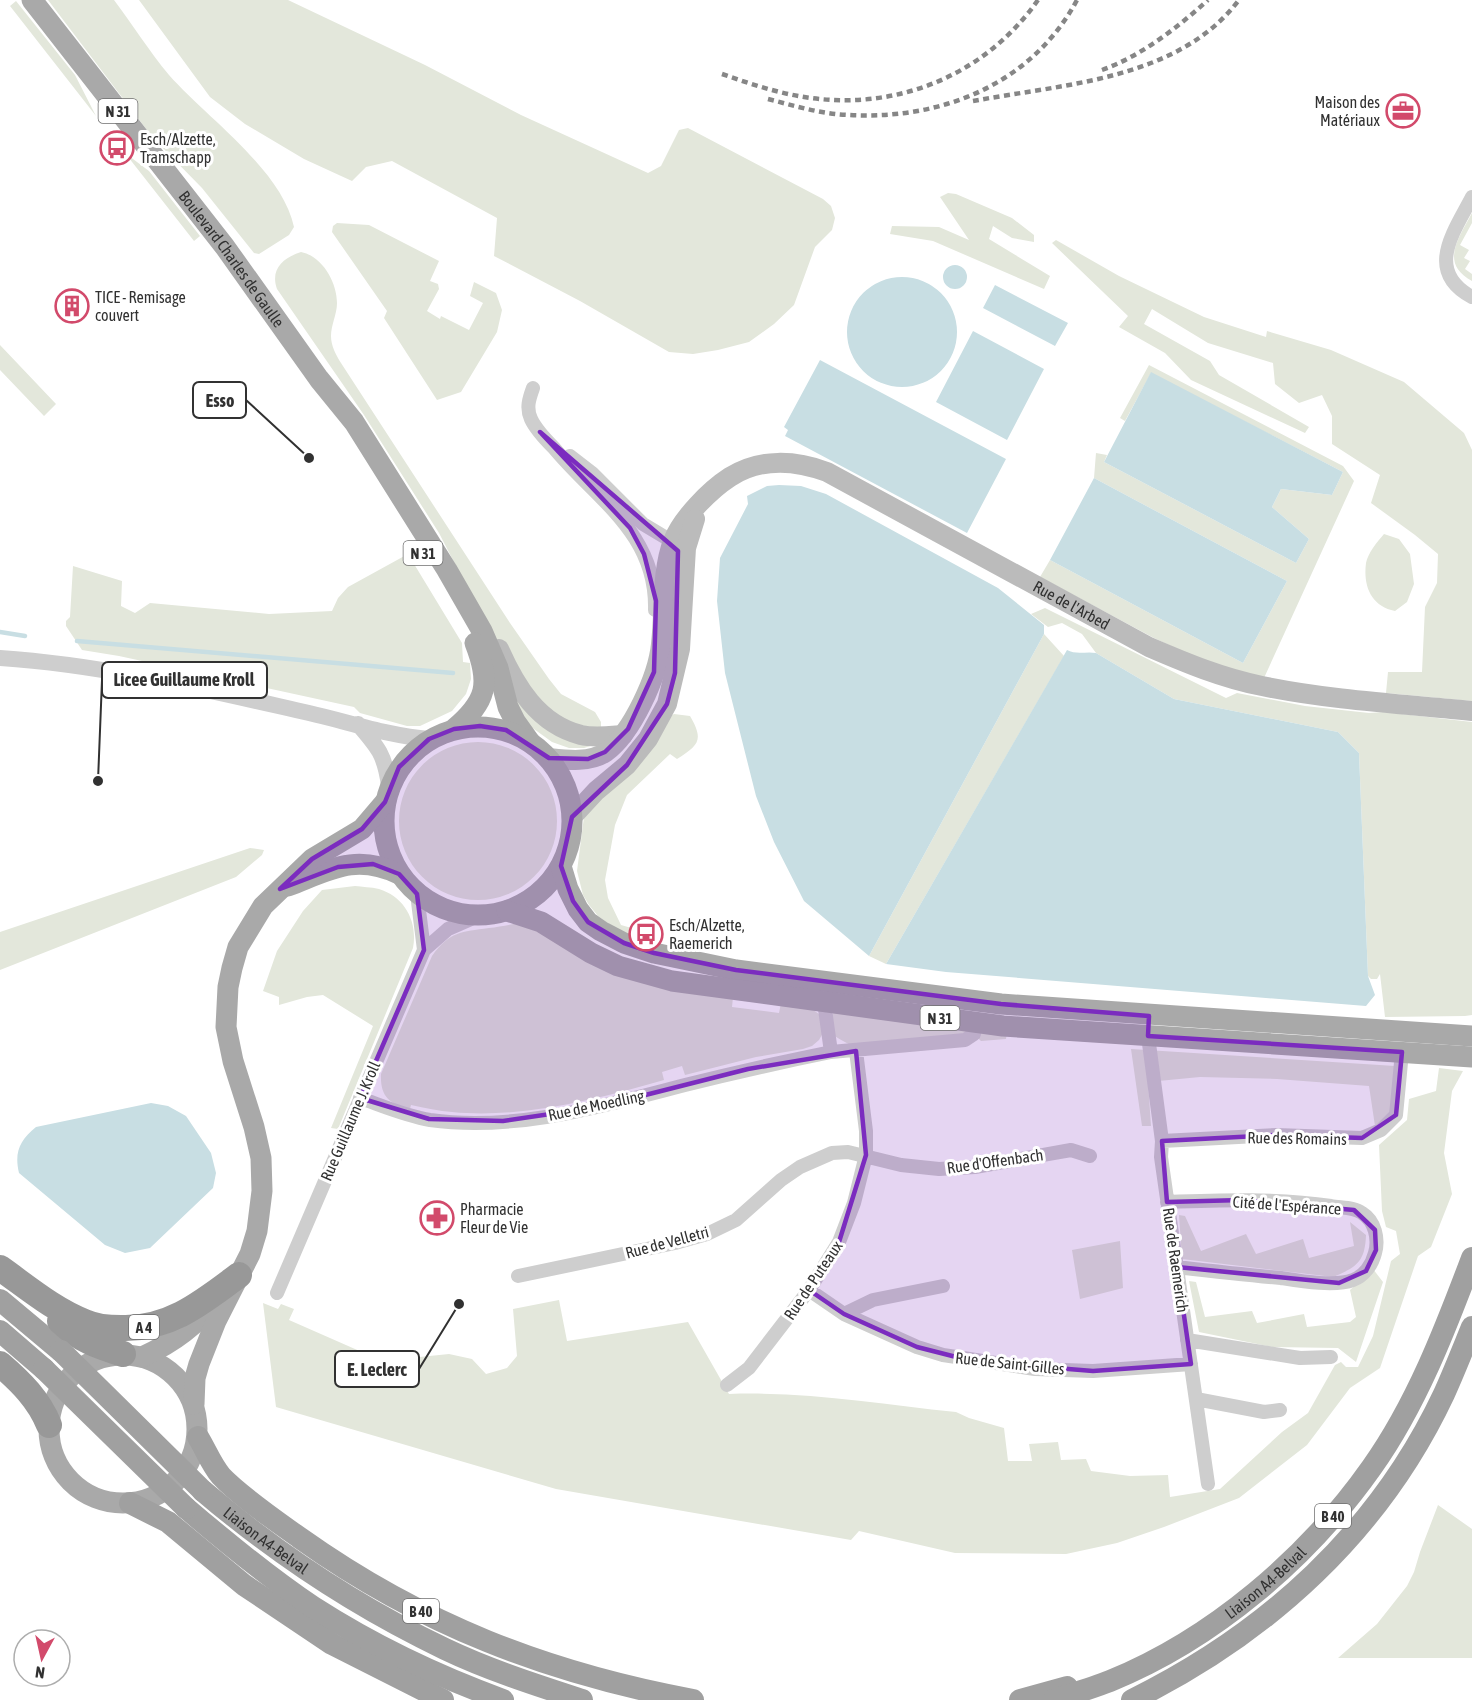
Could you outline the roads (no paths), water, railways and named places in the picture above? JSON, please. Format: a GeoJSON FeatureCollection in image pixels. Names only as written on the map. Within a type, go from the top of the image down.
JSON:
{"type":"FeatureCollection","features":[{"type":"Feature","properties":{"kind":"highway","name":"Liaison A4-Belval"},"geometry":{"type":"LineString","coordinates":[[1054,1700],[1110,1681],[1193,1637],[1225,1615],[1296,1558],[1372,1467],[1390,1439],[1438,1344],[1469,1265]]}},
{"type":"Feature","properties":{"kind":"highway","name":"A 4"},"geometry":{"type":"LineString","coordinates":[[0,1268],[41,1297],[86,1323],[111,1328],[140,1328],[165,1322],[197,1306],[239,1275]]}},
{"type":"Feature","properties":{"kind":"highway","name":"A 4"},"geometry":{"type":"LineString","coordinates":[[41,1297],[53,1314],[75,1335],[96,1346],[132,1356]]}},
{"type":"Feature","properties":{"kind":"highway","name":"Liaison A4-Belval"},"geometry":{"type":"LineString","coordinates":[[0,1300],[61,1351],[203,1491],[318,1579],[389,1621],[446,1650],[582,1700]]}},
{"type":"Feature","properties":{"kind":"highway","name":"Liaison A4-Belval"},"geometry":{"type":"LineString","coordinates":[[1132,1700],[1184,1672],[1237,1639],[1289,1599],[1328,1562],[1371,1512],[1395,1478],[1443,1395],[1472,1327]]}},
{"type":"Feature","properties":{"kind":"highway","name":"Liaison A4-Belval"},"geometry":{"type":"LineString","coordinates":[[0,1331],[44,1369],[186,1508],[227,1543],[315,1608],[395,1654],[502,1700]]}},
{"type":"Feature","properties":{"kind":"highway"},"geometry":{"type":"LineString","coordinates":[[0,1364],[32,1395],[50,1425]]}},
{"type":"Feature","properties":{"kind":"highway","name":"B 40"},"geometry":{"type":"LineString","coordinates":[[198,1437],[213,1467],[235,1488],[320,1552],[391,1596],[468,1634],[547,1665],[639,1690],[693,1700]]}},
{"type":"Feature","properties":{"kind":"highway"},"geometry":{"type":"LineString","coordinates":[[130,1503],[168,1522],[244,1585],[332,1644],[442,1700]]}},
{"type":"Feature","properties":{"kind":"highway","name":"B 40"},"geometry":{"type":"LineString","coordinates":[[1020,1700],[1074,1685],[1110,1681]]}},
{"type":"Feature","properties":{"kind":"main road","name":"Boulevard Charles de Gaulle"},"geometry":{"type":"LineString","coordinates":[[32,0],[225,247],[319,379],[354,422],[447,570],[482,631],[498,668],[508,707],[530,742]]}},
{"type":"Feature","properties":{"kind":"main road","name":"Boulevard Charles de Gaulle"},"geometry":{"type":"LineString","coordinates":[[319,379],[344,429],[473,637],[481,658],[484,679],[482,699],[472,714],[454,729]]}},
{"type":"Feature","properties":{"kind":"main road","name":"Rue de l'Arbed"},"geometry":{"type":"LineString","coordinates":[[549,758],[588,759],[605,752],[623,735],[639,711],[661,647],[664,594],[673,542],[681,525],[722,483],[750,468],[781,463],[812,466],[826,472],[1149,647],[1197,668],[1261,686],[1472,711]]}},
{"type":"Feature","properties":{"kind":"main road","name":"Rue de l'Arbed"},"geometry":{"type":"LineString","coordinates":[[573,817],[596,791],[627,765],[648,739],[667,704],[680,649],[686,548],[700,505]]}},
{"type":"Feature","properties":{"kind":"main road","name":"Boulevard Charles de Gaulle"},"geometry":{"type":"LineString","coordinates":[[447,570],[472,597],[489,626],[520,692],[538,711],[563,729],[582,735],[623,735]]}},
{"type":"Feature","properties":{"kind":"main road"},"geometry":{"type":"LineString","coordinates":[[194,1404],[195,1378],[199,1364],[216,1321],[250,1254],[257,1231],[262,1191],[261,1158],[254,1127],[233,1061],[226,1027],[228,987],[238,947],[263,906],[312,859],[362,829],[387,794],[399,767],[412,751],[429,739],[454,729],[480,726],[506,730],[530,742],[549,758],[561,775],[569,795],[573,817],[568,851],[561,866],[547,885],[529,901],[507,911],[480,915],[458,913],[436,906],[417,894],[399,874],[388,854],[383,831],[387,794]]}},
{"type":"Feature","properties":{"kind":"main road"},"geometry":{"type":"LineString","coordinates":[[280,889],[354,863],[373,864],[399,874]]}},
{"type":"Feature","properties":{"kind":"main road","name":"N 31"},"geometry":{"type":"LineString","coordinates":[[561,866],[573,901],[588,922],[624,943],[654,953],[736,970],[1149,1026],[1472,1057]]}},
{"type":"Feature","properties":{"kind":"main road","name":"N 31"},"geometry":{"type":"LineString","coordinates":[[507,911],[542,922],[591,953],[644,975],[672,981],[976,1023],[1472,1036]]}},
{"type":"Feature","properties":{"kind":"main road"},"geometry":{"type":"LineString","coordinates":[[1420,1033],[1472,1028]]}},
{"type":"Feature","properties":{"kind":"main road","name":"N 31"},"geometry":{"type":"LineString","coordinates":[[1428,1054],[1457,1050],[1472,1051]]}},
{"type":"Feature","properties":{"kind":"main road"},"geometry":{"type":"LineString","coordinates":[[132,1356],[164,1366],[182,1383],[194,1404],[198,1420],[198,1437],[194,1455],[172,1486],[156,1496],[130,1503],[103,1500],[80,1490],[63,1472],[54,1457],[50,1441],[52,1408],[59,1391],[71,1376],[86,1364],[104,1357],[132,1356],[161,1348],[185,1333],[205,1315],[239,1275]]}},
{"type":"Feature","properties":{"kind":"street"},"geometry":{"type":"LineString","coordinates":[[1472,197],[1449,241],[1446,255],[1447,270],[1453,283],[1462,292],[1472,297]]}},
{"type":"Feature","properties":{"kind":"street"},"geometry":{"type":"LineString","coordinates":[[533,388],[528,405],[531,420],[566,463],[608,503],[630,528],[644,554],[651,574],[656,601],[654,672]]}},
{"type":"Feature","properties":{"kind":"street"},"geometry":{"type":"LineString","coordinates":[[540,432],[592,473],[643,524],[673,542],[678,551],[672,649],[675,673]]}},
{"type":"Feature","properties":{"kind":"street"},"geometry":{"type":"LineString","coordinates":[[0,658],[100,668],[410,737],[429,739]]}},
{"type":"Feature","properties":{"kind":"street"},"geometry":{"type":"LineString","coordinates":[[357,724],[376,744],[386,764],[387,794]]}},
{"type":"Feature","properties":{"kind":"street"},"geometry":{"type":"LineString","coordinates":[[417,894],[424,950]]}},
{"type":"Feature","properties":{"kind":"street","name":"Rue Guillaume J. Kroll"},"geometry":{"type":"LineString","coordinates":[[277,1293],[424,950],[448,929],[480,915]]}},
{"type":"Feature","properties":{"kind":"street"},"geometry":{"type":"LineString","coordinates":[[824,1002],[831,1052],[965,1040],[974,1034],[976,1023]]}},
{"type":"Feature","properties":{"kind":"street","name":"Rue de Raemerich"},"geometry":{"type":"LineString","coordinates":[[1149,1026],[1162,1141],[1161,1157],[1208,1484]]}},
{"type":"Feature","properties":{"kind":"street","name":"Rue de Puteaux"},"geometry":{"type":"LineString","coordinates":[[727,1385],[749,1368],[809,1290],[839,1242],[854,1203],[866,1155],[866,1131],[855,1051]]}},
{"type":"Feature","properties":{"kind":"street","name":"Rue de Moedling"},"geometry":{"type":"LineString","coordinates":[[360,1098],[401,1113],[429,1119],[472,1123],[503,1121],[598,1107],[748,1069],[831,1052]]}},
{"type":"Feature","properties":{"kind":"street","name":"Rue des Romains"},"geometry":{"type":"LineString","coordinates":[[1162,1141],[1276,1135],[1362,1138],[1381,1130],[1396,1115],[1402,1052]]}},
{"type":"Feature","properties":{"kind":"street","name":"Rue d'Offenbach"},"geometry":{"type":"LineString","coordinates":[[866,1155],[901,1165],[939,1169],[975,1167],[1071,1150],[1089,1156]]}},
{"type":"Feature","properties":{"kind":"street","name":"Rue de Velletri"},"geometry":{"type":"LineString","coordinates":[[518,1276],[675,1243],[707,1234],[736,1220],[781,1180],[801,1167],[832,1153],[848,1152],[866,1155]]}},
{"type":"Feature","properties":{"kind":"street","name":"Cité de l'Espérance"},"geometry":{"type":"LineString","coordinates":[[1167,1202],[1242,1200],[1310,1203],[1354,1210],[1363,1213],[1371,1223],[1376,1238],[1373,1261],[1366,1271],[1353,1280],[1339,1283],[1177,1267]]}},
{"type":"Feature","properties":{"kind":"street"},"geometry":{"type":"LineString","coordinates":[[844,1314],[873,1300],[943,1286]]}},
{"type":"Feature","properties":{"kind":"street","name":"Rue de Saint-Gilles"},"geometry":{"type":"LineString","coordinates":[[809,1290],[844,1314],[917,1347],[943,1356],[1035,1369],[1094,1371],[1191,1364]]}},
{"type":"Feature","properties":{"kind":"street"},"geometry":{"type":"LineString","coordinates":[[1187,1340],[1300,1358],[1331,1357]]}},
{"type":"Feature","properties":{"kind":"street"},"geometry":{"type":"LineString","coordinates":[[1196,1399],[1264,1412],[1280,1410]]}},
{"type":"Feature","properties":{"kind":"waterway"},"geometry":{"type":"LineString","coordinates":[[0,632],[25,636]]}},
{"type":"Feature","properties":{"kind":"waterway"},"geometry":{"type":"LineString","coordinates":[[77,641],[453,673]]}},
{"type":"Feature","properties":{"kind":"railway"},"geometry":{"type":"LineString","coordinates":[[722,74],[777,91],[811,98],[844,100],[877,98],[908,92],[967,67],[1017,26],[1038,0]]}},
{"type":"Feature","properties":{"kind":"railway"},"geometry":{"type":"LineString","coordinates":[[768,99],[818,111],[849,115],[884,115],[918,111],[950,103],[981,91],[1010,75],[1035,54],[1058,29],[1077,0]]}},
{"type":"Feature","properties":{"kind":"railway"},"geometry":{"type":"LineString","coordinates":[[1102,70],[1131,57],[1158,40],[1208,0]]}},
{"type":"Feature","properties":{"kind":"railway"},"geometry":{"type":"LineString","coordinates":[[973,101],[1081,83],[1152,63],[1184,47],[1214,27],[1239,0]]}},
{"type":"Feature","properties":{"kind":"place","name":"Maison des Matériaux"},"geometry":{"type":"Point","coordinates":[1403,111]}},
{"type":"Feature","properties":{"kind":"place","name":"Esch/Alzette, Tramschapp"},"geometry":{"type":"Point","coordinates":[117,148]}},
{"type":"Feature","properties":{"kind":"place","name":"TICE - Remisage couvert"},"geometry":{"type":"Point","coordinates":[72,306]}},
{"type":"Feature","properties":{"kind":"place","name":"Esso"},"geometry":{"type":"Point","coordinates":[309,458]}},
{"type":"Feature","properties":{"kind":"place","name":"Licee Guillaume Kroll"},"geometry":{"type":"Point","coordinates":[98,781]}},
{"type":"Feature","properties":{"kind":"place","name":"Esch/Alzette, Raemerich"},"geometry":{"type":"Point","coordinates":[646,934]}},
{"type":"Feature","properties":{"kind":"place","name":"Pharmacie Fleur de Vie"},"geometry":{"type":"Point","coordinates":[437,1218]}},
{"type":"Feature","properties":{"kind":"place","name":"E. Leclerc"},"geometry":{"type":"Point","coordinates":[459,1304]}}]}
